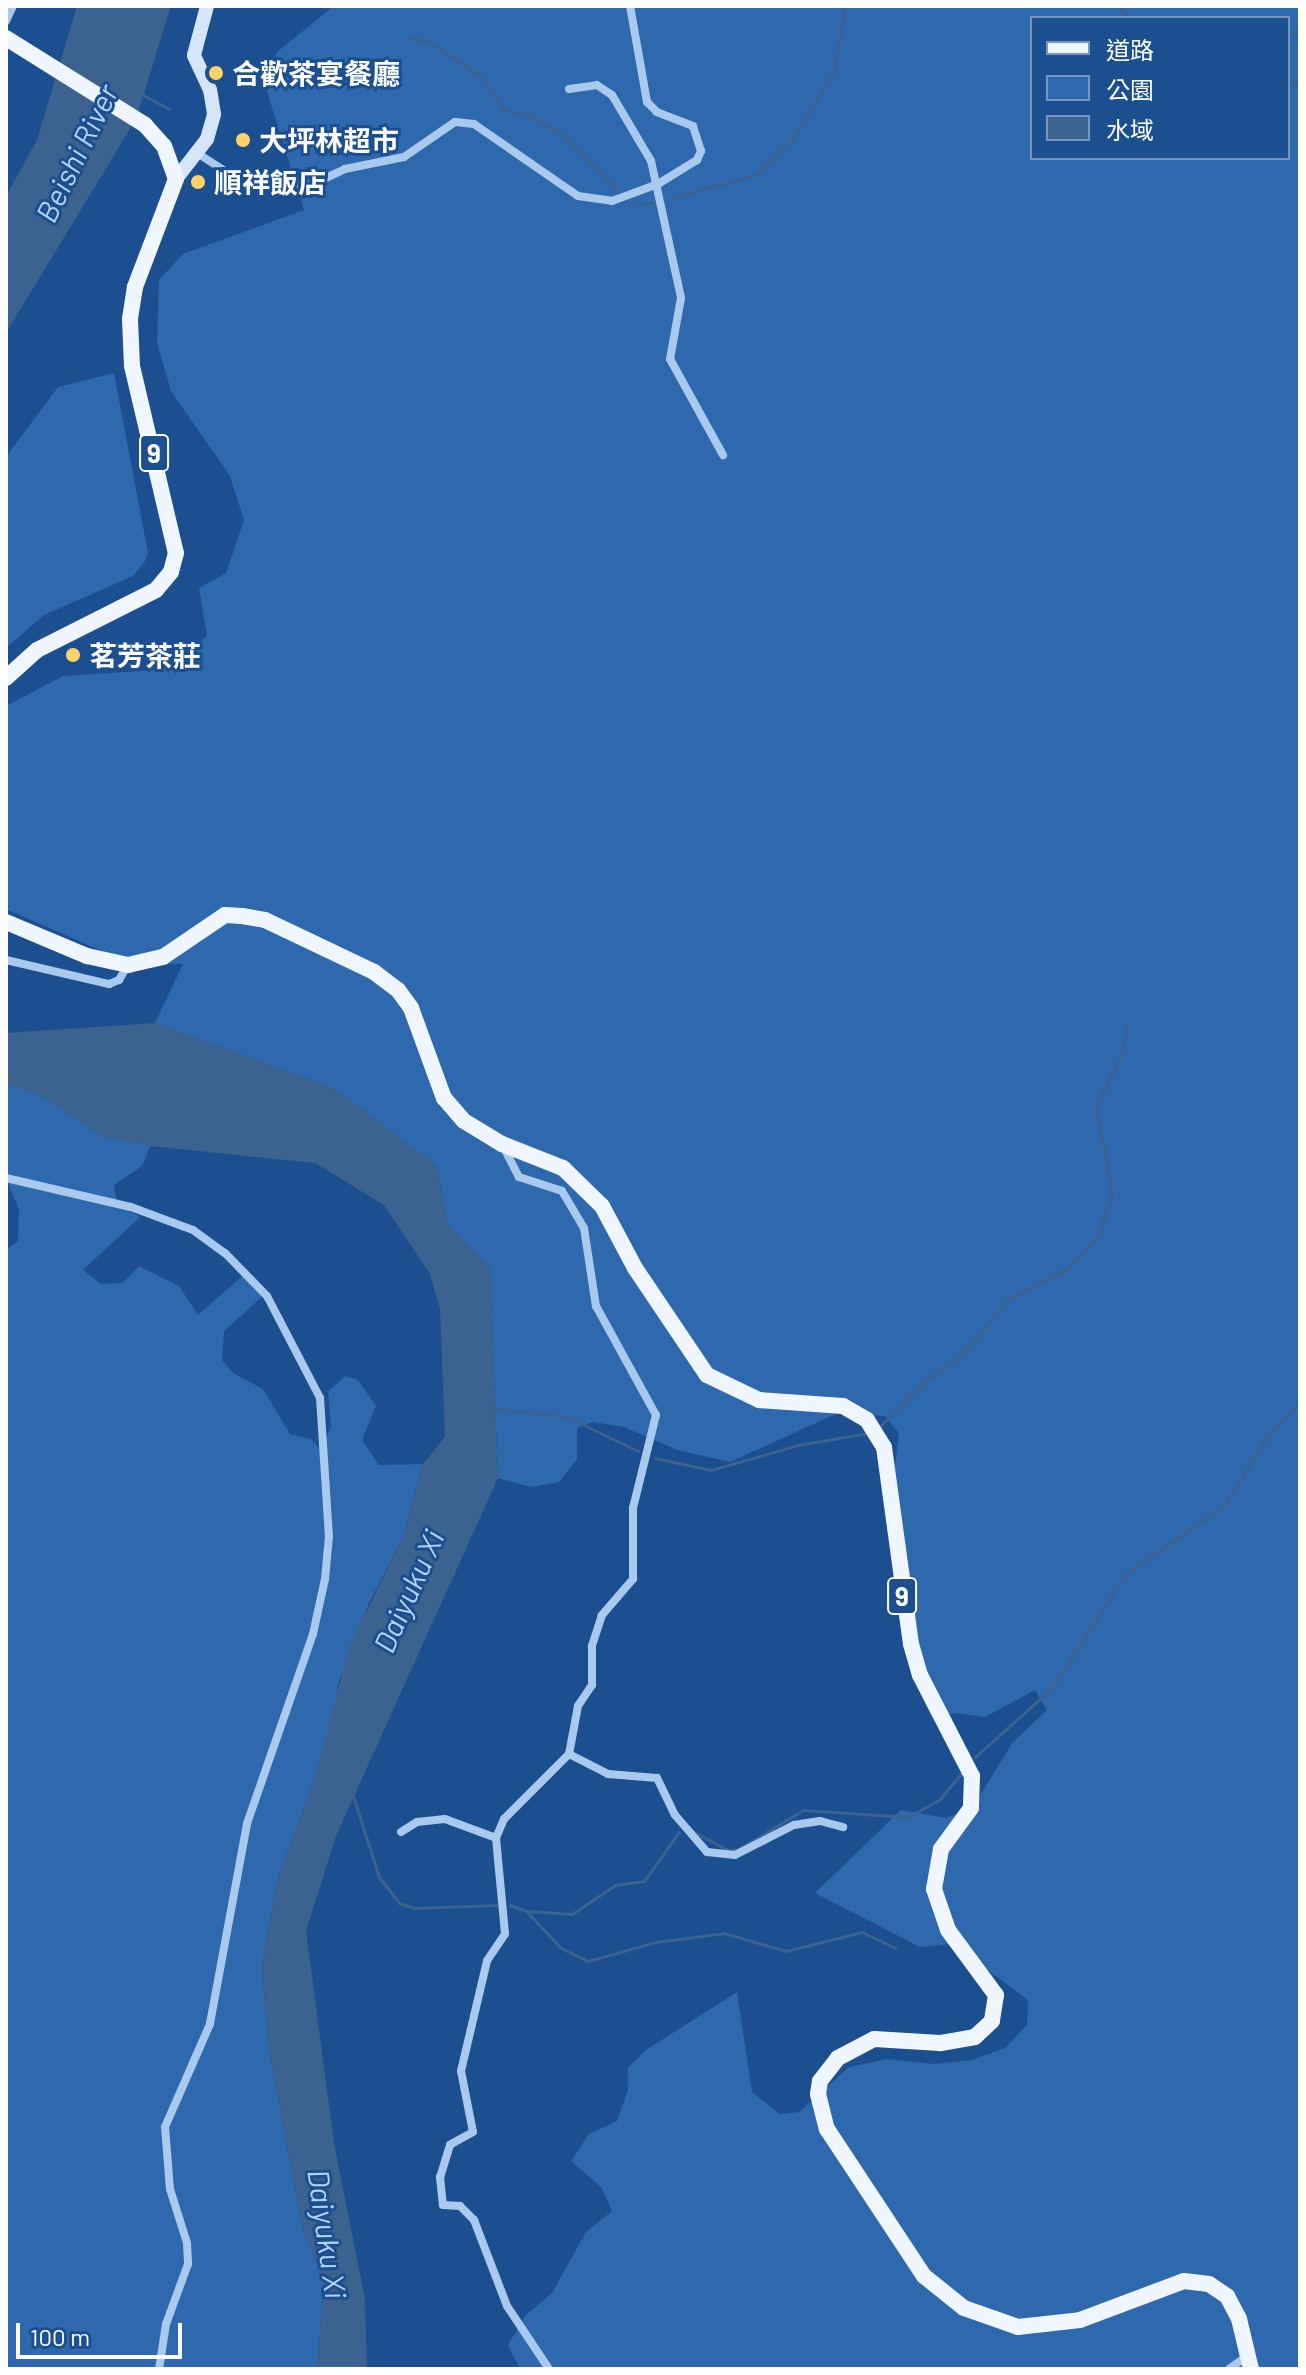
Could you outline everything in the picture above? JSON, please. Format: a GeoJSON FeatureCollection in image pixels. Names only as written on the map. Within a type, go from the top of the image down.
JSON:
{"type":"FeatureCollection","features":[{"type":"Feature","properties":{"kind":"main road"},"geometry":{"type":"LineString","coordinates":[[6,38],[145,125],[164,146],[176,179]]}},
{"type":"Feature","properties":{"kind":"main road","name":"9"},"geometry":{"type":"LineString","coordinates":[[6,678],[37,650],[145,596],[171,572],[176,553],[172,522],[132,366],[130,320],[135,287],[176,179]]}},
{"type":"Feature","properties":{"kind":"main road","name":"9"},"geometry":{"type":"LineString","coordinates":[[6,922],[75,952],[128,965],[163,957],[225,915],[265,920],[318,944],[398,990],[411,1008],[444,1098],[464,1121],[502,1144],[563,1168],[585,1186],[707,1375],[759,1400],[856,1410],[884,1447],[911,1644],[920,1675],[972,1776],[971,1808],[941,1849],[934,1889],[948,1930],[996,1995],[995,2010],[975,2037],[962,2042],[874,2039],[838,2058],[820,2081],[818,2094],[827,2129],[924,2276],[964,2308],[1018,2327],[1080,2320],[1184,2281],[1209,2284],[1227,2296],[1249,2362]]}},
{"type":"Feature","properties":{"kind":"street"},"geometry":{"type":"LineString","coordinates":[[6,21],[13,6]]}},
{"type":"Feature","properties":{"kind":"street"},"geometry":{"type":"LineString","coordinates":[[176,179],[197,153],[214,114],[210,90],[194,55],[207,6]]}},
{"type":"Feature","properties":{"kind":"street"},"geometry":{"type":"LineString","coordinates":[[197,153],[236,178],[311,185],[345,169],[404,157],[455,122],[474,124],[578,196],[612,201],[658,184],[697,160],[700,144],[693,126],[657,112],[647,102],[630,6]]}},
{"type":"Feature","properties":{"kind":"street"},"geometry":{"type":"LineString","coordinates":[[569,89],[597,85],[612,95],[651,161],[681,298],[670,359],[723,455]]}},
{"type":"Feature","properties":{"kind":"street"},"geometry":{"type":"LineString","coordinates":[[6,960],[109,984],[119,980],[128,965]]}},
{"type":"Feature","properties":{"kind":"street"},"geometry":{"type":"LineString","coordinates":[[502,1144],[519,1177],[562,1191],[584,1228],[596,1306],[656,1415],[633,1508],[633,1579],[602,1615],[592,1646],[592,1685],[578,1706],[569,1754],[504,1819],[496,1838],[505,1934],[487,1961],[461,2071],[473,2132],[443,2153],[440,2177],[443,2205],[460,2206],[474,2220],[507,2306],[549,2369]]}},
{"type":"Feature","properties":{"kind":"street"},"geometry":{"type":"LineString","coordinates":[[6,1178],[131,1207],[193,1230],[225,1253],[267,1296],[320,1398],[329,1536],[325,1579],[313,1634],[247,1824],[210,2024],[165,2127],[170,2189],[187,2243],[188,2264],[166,2324],[159,2369]]}},
{"type":"Feature","properties":{"kind":"street"},"geometry":{"type":"LineString","coordinates":[[569,1754],[608,1774],[657,1778],[675,1815],[707,1852],[735,1855],[794,1825],[820,1821],[843,1827]]}},
{"type":"Feature","properties":{"kind":"street"},"geometry":{"type":"LineString","coordinates":[[401,1832],[417,1822],[445,1819],[496,1838]]}},
{"type":"Feature","properties":{"kind":"street"},"geometry":{"type":"LineString","coordinates":[[1229,2369],[1249,2362]]}},
{"type":"Feature","properties":{"kind":"green space"},"geometry":{"type":"Polygon","coordinates":[[[334,6],[1300,6],[1300,2369],[520,2369],[508,2345],[526,2315],[552,2293],[586,2232],[612,2211],[602,2188],[571,2161],[589,2134],[617,2121],[628,2090],[628,2068],[646,2050],[737,1992],[752,2092],[780,2114],[799,2112],[849,2067],[887,2059],[934,2064],[972,2060],[1005,2048],[1027,2025],[1028,2000],[978,1963],[961,1943],[920,1947],[815,1893],[901,1810],[946,1818],[972,1808],[1013,1742],[1047,1710],[1035,1690],[985,1717],[954,1713],[934,1721],[925,1704],[915,1615],[894,1590],[891,1498],[899,1433],[885,1416],[838,1413],[730,1462],[677,1450],[624,1427],[593,1422],[577,1428],[577,1459],[559,1482],[531,1487],[498,1478],[490,1268],[447,1223],[437,1167],[335,1089],[155,1023],[183,964],[129,963],[6,909],[6,706],[63,676],[158,670],[207,636],[199,588],[226,573],[244,520],[230,476],[171,391],[157,343],[159,280],[183,254],[304,210],[265,85],[277,52],[334,6]]]}},
{"type":"Feature","properties":{"kind":"green space"},"geometry":{"type":"Polygon","coordinates":[[[114,373],[148,553],[145,561],[133,576],[44,615],[6,648],[6,457],[58,387],[114,373]]]}},
{"type":"Feature","properties":{"kind":"green space"},"geometry":{"type":"Polygon","coordinates":[[[6,1083],[44,1097],[102,1136],[150,1146],[142,1166],[114,1185],[117,1204],[140,1217],[83,1270],[101,1284],[123,1283],[139,1266],[179,1286],[198,1315],[246,1273],[264,1295],[224,1331],[222,1360],[233,1373],[263,1389],[290,1434],[311,1439],[321,1450],[331,1426],[328,1392],[345,1376],[358,1380],[376,1406],[362,1440],[379,1465],[423,1464],[403,1537],[369,1603],[338,1684],[336,1712],[277,1880],[262,1967],[269,2052],[304,2233],[324,2280],[317,2369],[6,2369],[6,1250],[18,1241],[19,1210],[6,1177],[6,1083]]]}},
{"type":"Feature","properties":{"kind":"water","name":"Beishi River"},"geometry":{"type":"Polygon","coordinates":[[[77,6],[171,6],[136,119],[6,333],[6,196],[37,140],[77,6]]]}},
{"type":"Feature","properties":{"kind":"water","name":"Daiyuku Xi"},"geometry":{"type":"Polygon","coordinates":[[[155,1023],[335,1089],[437,1167],[447,1223],[490,1268],[498,1478],[336,1836],[306,1931],[334,2143],[365,2299],[367,2369],[317,2369],[324,2280],[304,2233],[269,2052],[262,1967],[277,1880],[313,1784],[350,1645],[403,1537],[423,1464],[445,1437],[440,1309],[430,1274],[384,1205],[315,1163],[150,1146],[102,1136],[44,1097],[6,1083],[6,1033],[155,1023]]]}},
{"type":"Feature","properties":{"kind":"waterway"},"geometry":{"type":"LineString","coordinates":[[670,198],[756,175],[792,141],[834,71],[845,6]]}},
{"type":"Feature","properties":{"kind":"waterway"},"geometry":{"type":"LineString","coordinates":[[1119,6],[1126,16]]}},
{"type":"Feature","properties":{"kind":"waterway"},"geometry":{"type":"LineString","coordinates":[[1290,34],[1300,31]]}},
{"type":"Feature","properties":{"kind":"waterway"},"geometry":{"type":"LineString","coordinates":[[407,37],[429,42],[481,76],[504,110],[530,116],[563,135],[617,189]]}},
{"type":"Feature","properties":{"kind":"waterway"},"geometry":{"type":"LineString","coordinates":[[1290,83],[1300,82]]}},
{"type":"Feature","properties":{"kind":"waterway"},"geometry":{"type":"LineString","coordinates":[[141,94],[169,109]]}},
{"type":"Feature","properties":{"kind":"waterway"},"geometry":{"type":"LineString","coordinates":[[635,203],[653,203]]}},
{"type":"Feature","properties":{"kind":"waterway"},"geometry":{"type":"LineString","coordinates":[[880,1426],[926,1380],[964,1353],[1009,1299],[1069,1267],[1097,1239],[1112,1194],[1096,1105],[1123,1053],[1127,1026]]}},
{"type":"Feature","properties":{"kind":"waterway"},"geometry":{"type":"LineString","coordinates":[[975,1757],[1054,1686],[1126,1574],[1224,1506],[1267,1437],[1300,1403]]}},
{"type":"Feature","properties":{"kind":"waterway"},"geometry":{"type":"LineString","coordinates":[[495,1409],[565,1416],[638,1451]]}},
{"type":"Feature","properties":{"kind":"waterway"},"geometry":{"type":"LineString","coordinates":[[655,1458],[711,1470],[798,1445],[868,1433]]}},
{"type":"Feature","properties":{"kind":"waterway"},"geometry":{"type":"LineString","coordinates":[[692,1831],[727,1850],[739,1849],[803,1810],[908,1817],[939,1800],[961,1774]]}},
{"type":"Feature","properties":{"kind":"waterway"},"geometry":{"type":"LineString","coordinates":[[353,1796],[379,1877],[399,1903],[414,1908],[496,1905]]}},
{"type":"Feature","properties":{"kind":"waterway"},"geometry":{"type":"LineString","coordinates":[[528,1911],[572,1914],[615,1885],[644,1881],[679,1832]]}},
{"type":"Feature","properties":{"kind":"waterway"},"geometry":{"type":"LineString","coordinates":[[510,1905],[526,1911],[561,1948],[588,1961],[656,1942],[724,1933],[786,1951],[862,1932],[895,1948]]}},
{"type":"Feature","properties":{"kind":"place","name":"合歡茶宴餐廳"},"geometry":{"type":"Point","coordinates":[216,73]}},
{"type":"Feature","properties":{"kind":"place","name":"大坪林超市"},"geometry":{"type":"Point","coordinates":[243,140]}},
{"type":"Feature","properties":{"kind":"place","name":"順祥飯店"},"geometry":{"type":"Point","coordinates":[198,182]}},
{"type":"Feature","properties":{"kind":"place","name":"茗芳茶莊"},"geometry":{"type":"Point","coordinates":[73,655]}}]}
